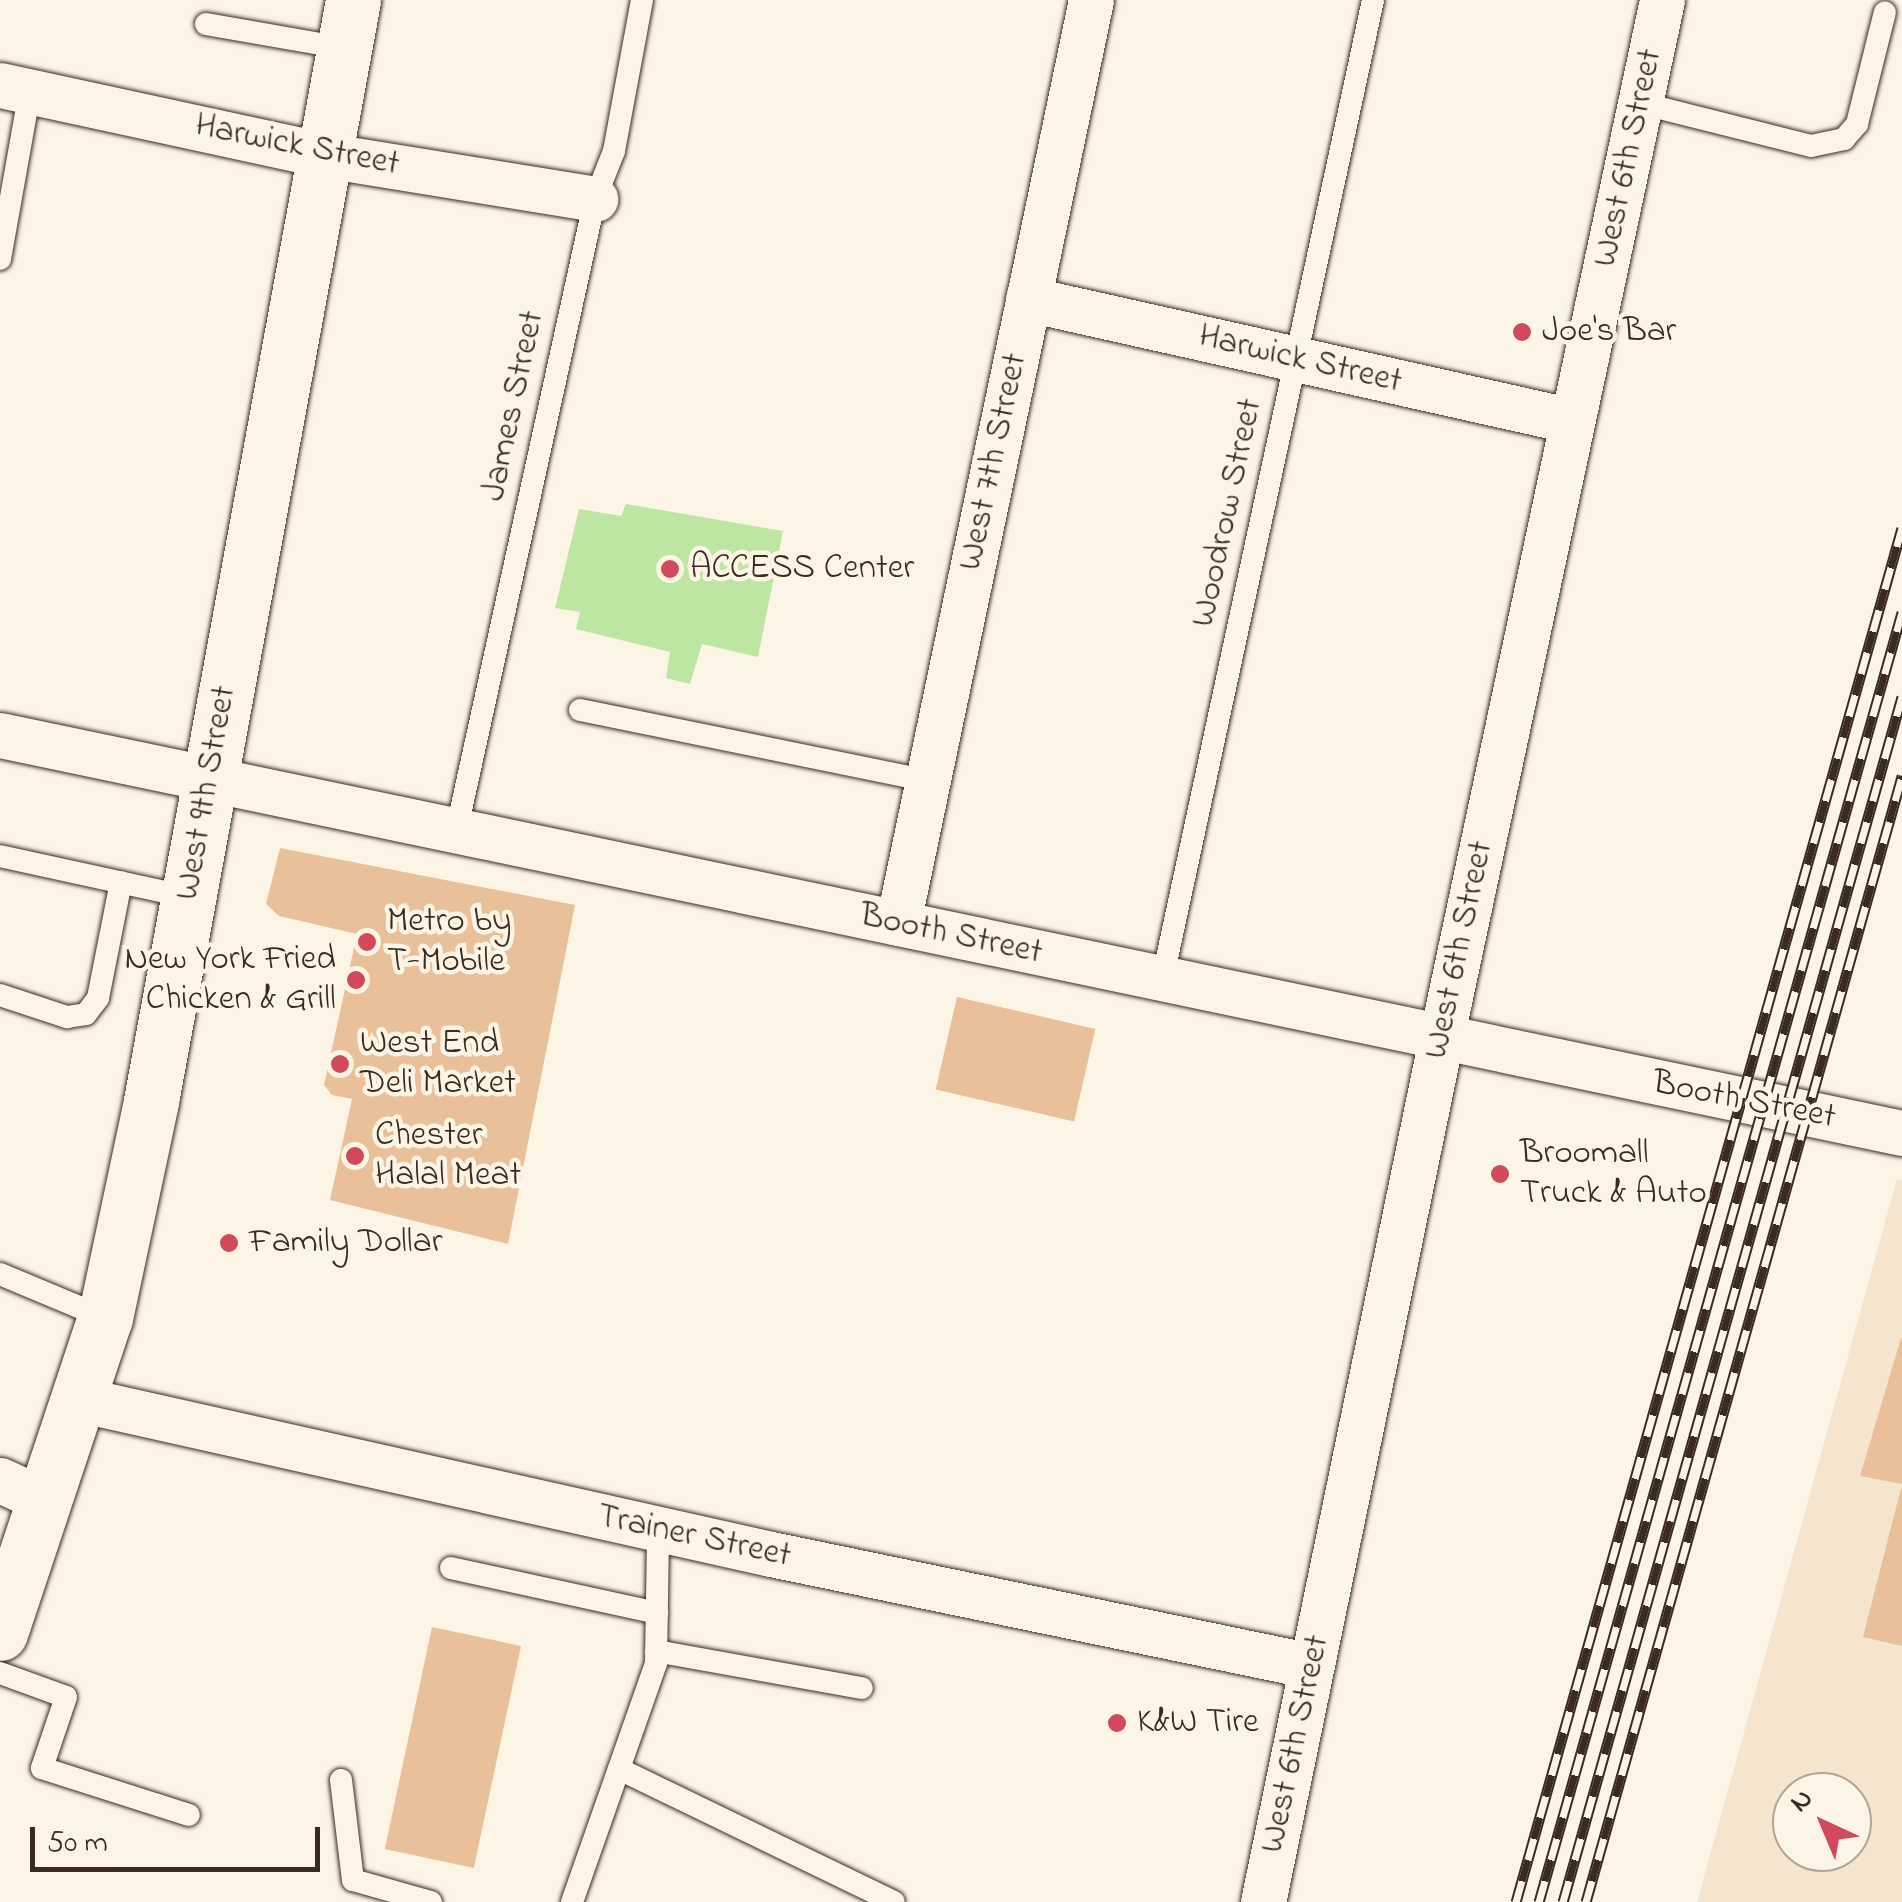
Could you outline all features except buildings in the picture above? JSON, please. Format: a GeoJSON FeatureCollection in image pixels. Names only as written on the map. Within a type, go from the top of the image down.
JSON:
{"type":"FeatureCollection","features":[{"type":"Feature","properties":{"kind":"main road","name":"West 9th Street"},"geometry":{"type":"LineString","coordinates":[[0,1633],[15,1499],[78,1399],[105,1318],[188,897],[349,24]]}},
{"type":"Feature","properties":{"kind":"street","name":"West 7th Street"},"geometry":{"type":"LineString","coordinates":[[898,923],[1090,0]]}},
{"type":"Feature","properties":{"kind":"street","name":"West 6th Street"},"geometry":{"type":"LineString","coordinates":[[1264,1902],[1440,1039],[1662,0]]}},
{"type":"Feature","properties":{"kind":"street","name":"Harwick Street"},"geometry":{"type":"LineString","coordinates":[[15,88],[324,155],[595,199]]}},
{"type":"Feature","properties":{"kind":"street","name":"Harwick Street"},"geometry":{"type":"LineString","coordinates":[[1028,300],[1573,421]]}},
{"type":"Feature","properties":{"kind":"street","name":"Booth Street"},"geometry":{"type":"LineString","coordinates":[[0,735],[1902,1133]]}},
{"type":"Feature","properties":{"kind":"street","name":"Trainer Street"},"geometry":{"type":"LineString","coordinates":[[78,1399],[658,1529],[1312,1666]]}},
{"type":"Feature","properties":{"kind":"lane","name":"James Street"},"geometry":{"type":"LineString","coordinates":[[457,828],[595,199],[614,151],[642,0]]}},
{"type":"Feature","properties":{"kind":"lane","name":"Woodrow Street"},"geometry":{"type":"LineString","coordinates":[[1162,981],[1373,0]]}},
{"type":"Feature","properties":{"kind":"lane"},"geometry":{"type":"LineString","coordinates":[[1640,103],[1812,146],[1844,138],[1857,124],[1885,12]]}},
{"type":"Feature","properties":{"kind":"lane"},"geometry":{"type":"LineString","coordinates":[[206,24],[349,24]]}},
{"type":"Feature","properties":{"kind":"lane"},"geometry":{"type":"LineString","coordinates":[[0,258],[15,88]]}},
{"type":"Feature","properties":{"kind":"lane"},"geometry":{"type":"LineString","coordinates":[[580,710],[928,781]]}},
{"type":"Feature","properties":{"kind":"lane"},"geometry":{"type":"LineString","coordinates":[[0,856],[188,897]]}},
{"type":"Feature","properties":{"kind":"lane"},"geometry":{"type":"LineString","coordinates":[[0,995],[66,1017],[86,1014],[98,998],[121,882]]}},
{"type":"Feature","properties":{"kind":"lane"},"geometry":{"type":"LineString","coordinates":[[0,1274],[105,1318]]}},
{"type":"Feature","properties":{"kind":"lane"},"geometry":{"type":"LineString","coordinates":[[572,1902],[656,1651],[658,1529]]}},
{"type":"Feature","properties":{"kind":"lane"},"geometry":{"type":"LineString","coordinates":[[451,1568],[656,1614]]}},
{"type":"Feature","properties":{"kind":"lane"},"geometry":{"type":"LineString","coordinates":[[656,1651],[862,1688]]}},
{"type":"Feature","properties":{"kind":"lane"},"geometry":{"type":"LineString","coordinates":[[0,1673],[66,1697],[42,1768],[189,1815]]}},
{"type":"Feature","properties":{"kind":"lane"},"geometry":{"type":"LineString","coordinates":[[619,1770],[894,1902]]}},
{"type":"Feature","properties":{"kind":"lane"},"geometry":{"type":"LineString","coordinates":[[341,1780],[352,1880],[431,1902]]}},
{"type":"Feature","properties":{"kind":"shaded area"},"geometry":{"type":"Polygon","coordinates":[[[1897,1179],[1902,1180],[1902,1902],[1697,1902],[1897,1179]]]}},
{"type":"Feature","properties":{"kind":"green space","name":"ACCESS Center"},"geometry":{"type":"Polygon","coordinates":[[[626,504],[783,531],[758,657],[702,644],[690,684],[666,678],[670,652],[576,629],[580,612],[555,608],[579,509],[621,516],[626,504]]]}},
{"type":"Feature","properties":{"kind":"railway"},"geometry":{"type":"LineString","coordinates":[[1516,1902],[1902,528]]}},
{"type":"Feature","properties":{"kind":"railway"},"geometry":{"type":"LineString","coordinates":[[1539,1902],[1902,612]]}},
{"type":"Feature","properties":{"kind":"railway"},"geometry":{"type":"LineString","coordinates":[[1563,1902],[1902,697]]}},
{"type":"Feature","properties":{"kind":"railway"},"geometry":{"type":"LineString","coordinates":[[1586,1902],[1902,776]]}},
{"type":"Feature","properties":{"kind":"place","name":"Joe's Bar"},"geometry":{"type":"Point","coordinates":[1522,332]}},
{"type":"Feature","properties":{"kind":"place","name":"ACCESS Center"},"geometry":{"type":"Point","coordinates":[670,569]}},
{"type":"Feature","properties":{"kind":"place","name":"Metro by T-Mobile"},"geometry":{"type":"Point","coordinates":[367,942]}},
{"type":"Feature","properties":{"kind":"place","name":"New York Fried Chicken & Grill"},"geometry":{"type":"Point","coordinates":[356,980]}},
{"type":"Feature","properties":{"kind":"place","name":"West End Deli Market"},"geometry":{"type":"Point","coordinates":[340,1064]}},
{"type":"Feature","properties":{"kind":"place","name":"Chester Halal Meat"},"geometry":{"type":"Point","coordinates":[355,1156]}},
{"type":"Feature","properties":{"kind":"place","name":"Broomall Truck & Auto"},"geometry":{"type":"Point","coordinates":[1500,1174]}},
{"type":"Feature","properties":{"kind":"place","name":"Family Dollar"},"geometry":{"type":"Point","coordinates":[229,1243]}},
{"type":"Feature","properties":{"kind":"place","name":"K&W Tire"},"geometry":{"type":"Point","coordinates":[1117,1723]}}]}
